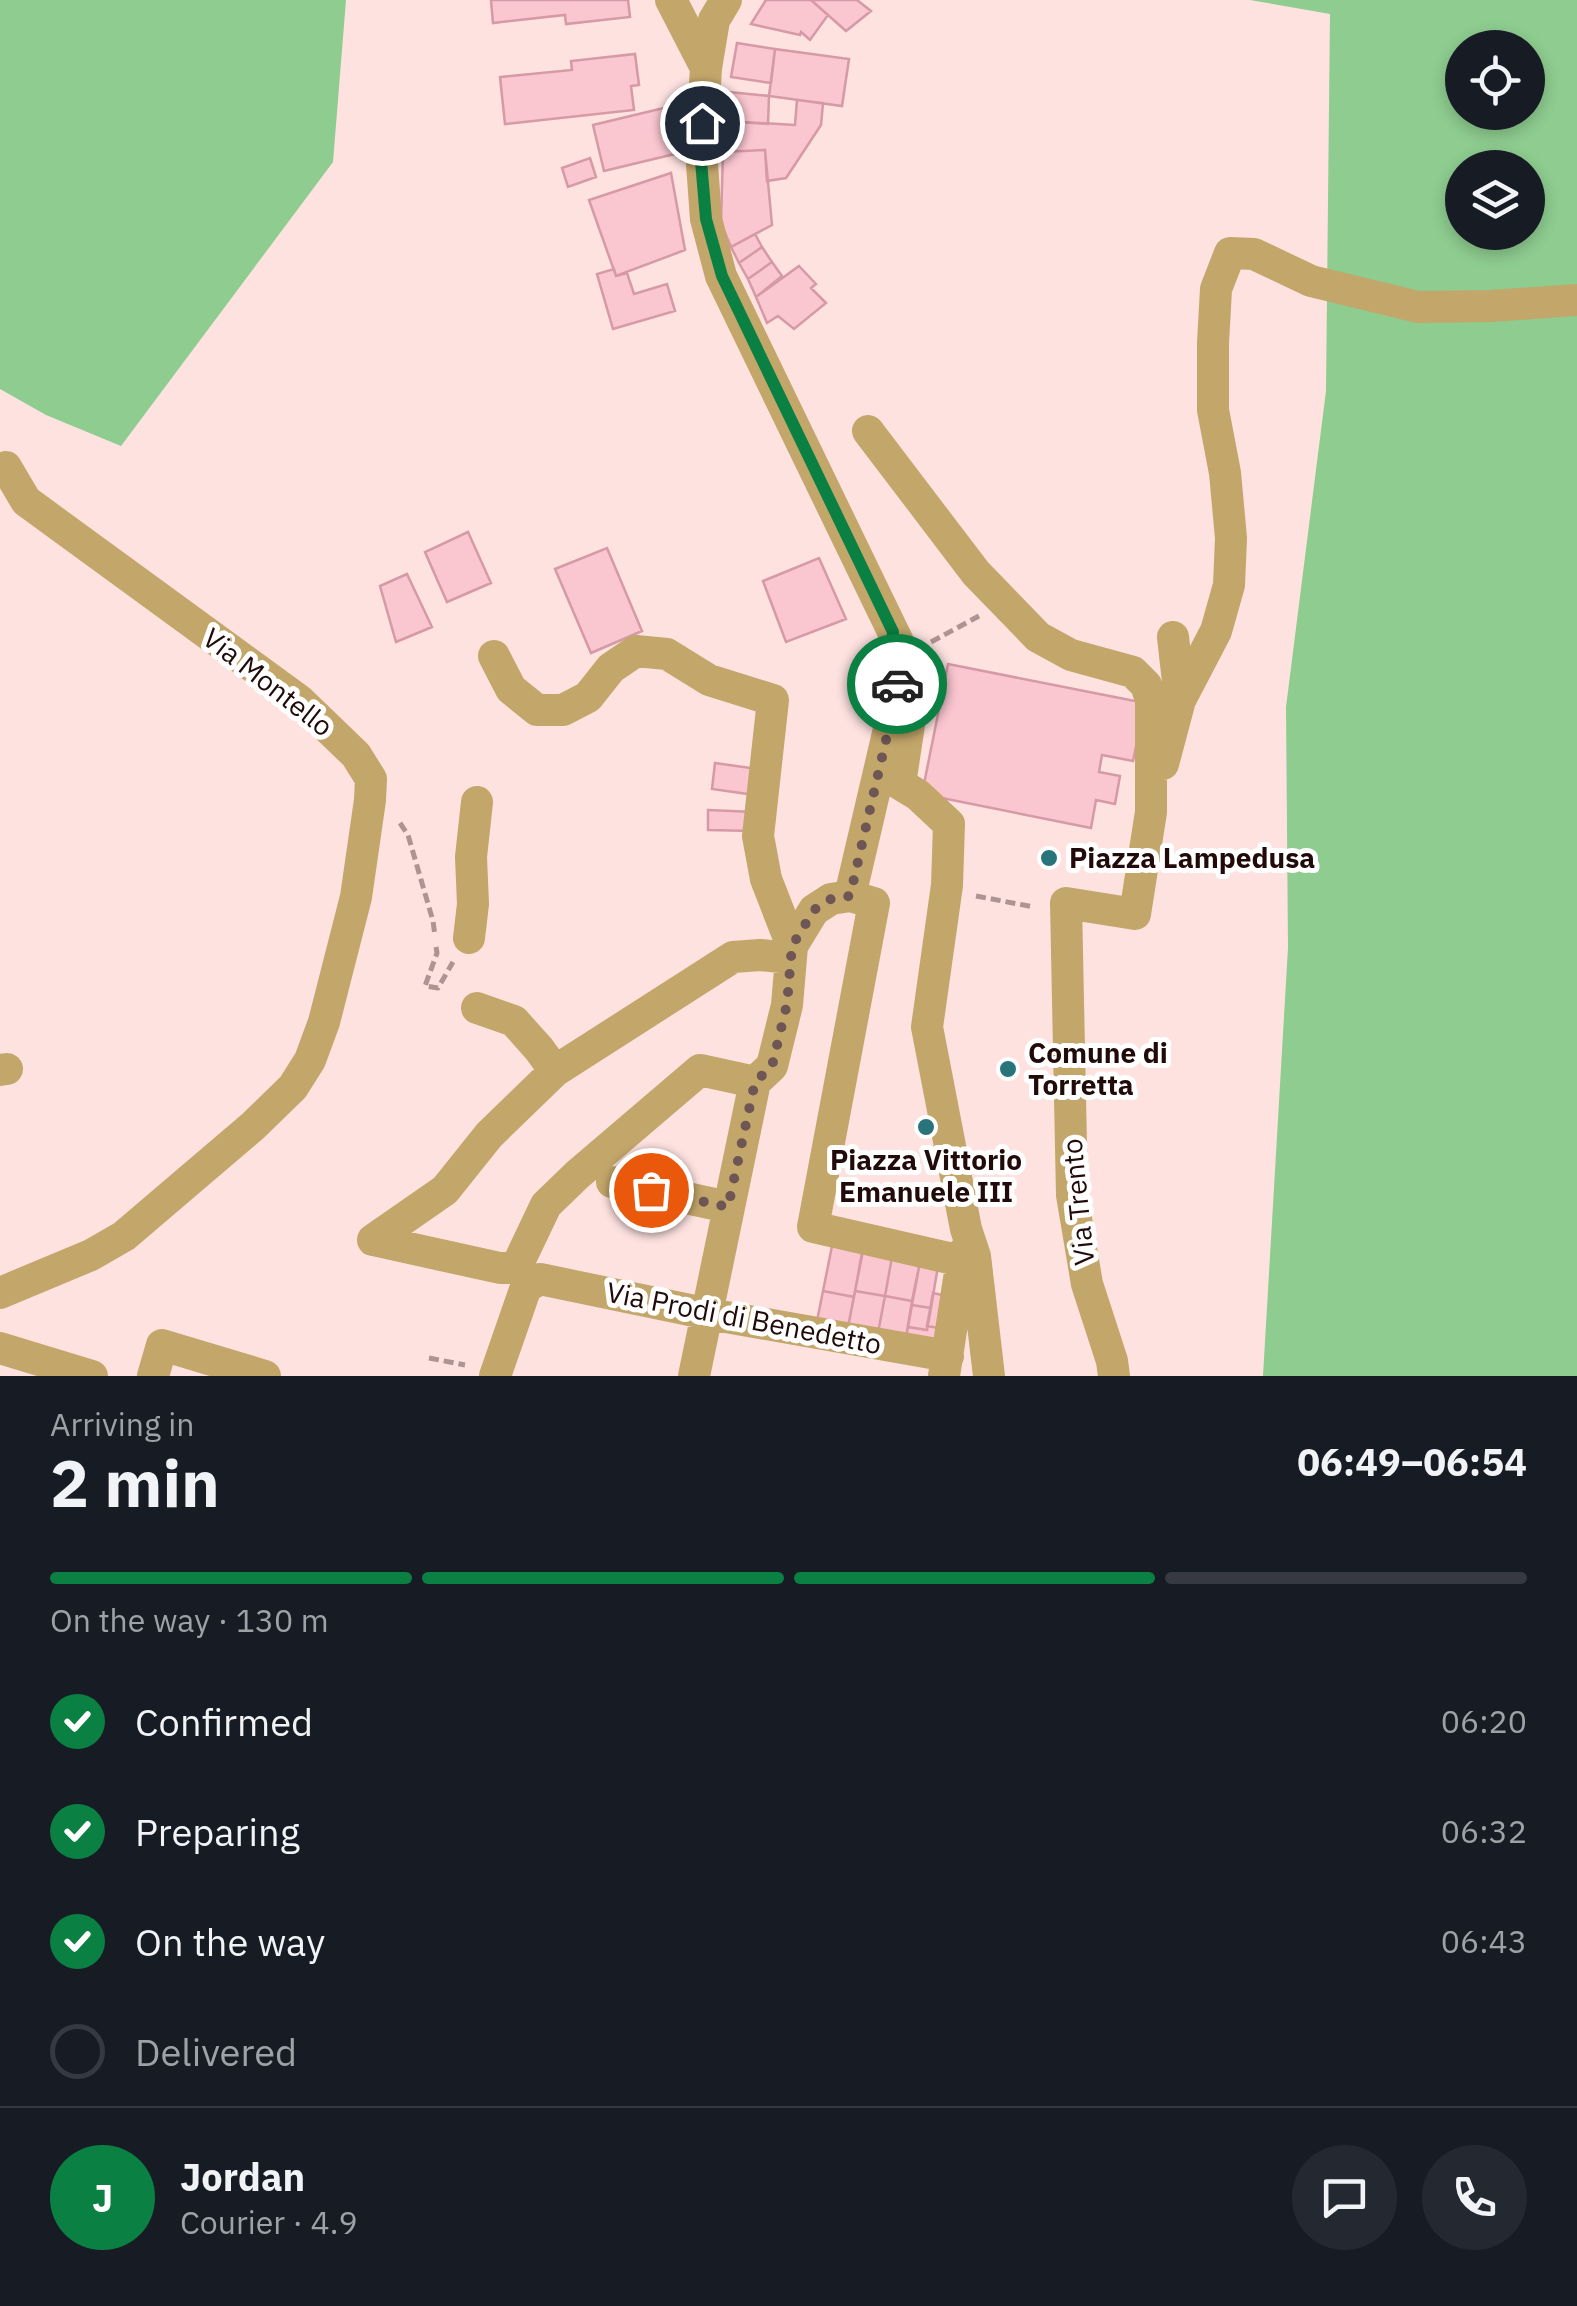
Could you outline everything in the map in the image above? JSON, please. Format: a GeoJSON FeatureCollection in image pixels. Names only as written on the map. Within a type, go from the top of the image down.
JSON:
{"type":"FeatureCollection","features":[{"type":"Feature","properties":{"kind":"street"},"geometry":{"type":"LineString","coordinates":[[671,0],[706,68]]}},
{"type":"Feature","properties":{"kind":"street"},"geometry":{"type":"LineString","coordinates":[[726,0],[714,20],[706,68],[700,150],[706,219],[722,276],[916,678],[900,784],[949,824],[946,890],[927,1027],[964,1245],[946,1366]]}},
{"type":"Feature","properties":{"kind":"street"},"geometry":{"type":"LineString","coordinates":[[1066,908],[1135,914],[1151,812],[1180,700],[1216,631],[1228,585],[1231,538],[1226,473],[1213,410],[1213,343],[1216,289],[1230,253],[1254,254],[1312,281],[1418,307],[1577,300]]}},
{"type":"Feature","properties":{"kind":"street"},"geometry":{"type":"LineString","coordinates":[[868,431],[976,573],[1038,637],[1071,655],[1133,672],[1146,685],[1151,700],[1151,812]]}},
{"type":"Feature","properties":{"kind":"street","name":"Via Montello"},"geometry":{"type":"LineString","coordinates":[[0,1293],[91,1255],[124,1236],[293,1088],[310,1060],[324,1022],[356,897],[370,800],[370,779],[356,755],[300,701],[26,501],[6,467]]}},
{"type":"Feature","properties":{"kind":"street"},"geometry":{"type":"LineString","coordinates":[[1173,637],[1180,700]]}},
{"type":"Feature","properties":{"kind":"street"},"geometry":{"type":"LineString","coordinates":[[899,644],[890,665],[898,688],[813,1227],[846,1234],[964,1245],[975,1256],[989,1376]]}},
{"type":"Feature","properties":{"kind":"street"},"geometry":{"type":"LineString","coordinates":[[494,656],[511,690],[537,710],[563,710],[588,697],[612,668],[636,651],[667,654],[709,680],[773,700],[758,836],[766,879],[791,952],[787,1004],[772,1066],[755,1082],[694,1376]]}},
{"type":"Feature","properties":{"kind":"street"},"geometry":{"type":"LineString","coordinates":[[469,938],[477,802]]}},
{"type":"Feature","properties":{"kind":"street"},"geometry":{"type":"LineString","coordinates":[[791,952],[814,910],[831,899],[862,899]]}},
{"type":"Feature","properties":{"kind":"street","name":"Via Trento"},"geometry":{"type":"LineString","coordinates":[[1066,908],[1072,1195],[1087,1284],[1114,1376]]}},
{"type":"Feature","properties":{"kind":"street"},"geometry":{"type":"LineString","coordinates":[[477,1008],[514,1022],[555,1071],[734,958],[791,952]]}},
{"type":"Feature","properties":{"kind":"street"},"geometry":{"type":"LineString","coordinates":[[495,1376],[526,1286],[546,1205],[700,1070],[755,1082]]}},
{"type":"Feature","properties":{"kind":"street","name":"Via Prodi di Benedetto"},"geometry":{"type":"LineString","coordinates":[[555,1071],[489,1135],[445,1190],[373,1240],[946,1366]]}},
{"type":"Feature","properties":{"kind":"street"},"geometry":{"type":"LineString","coordinates":[[612,1182],[728,1207]]}},
{"type":"Feature","properties":{"kind":"street"},"geometry":{"type":"LineString","coordinates":[[153,1376],[162,1345],[257,1375]]}},
{"type":"Feature","properties":{"kind":"street"},"geometry":{"type":"LineString","coordinates":[[0,1348],[92,1376]]}},
{"type":"Feature","properties":{"kind":"path"},"geometry":{"type":"LineString","coordinates":[[899,644],[1004,604]]}},
{"type":"Feature","properties":{"kind":"path"},"geometry":{"type":"LineString","coordinates":[[399,821],[408,835],[433,921],[437,953],[425,986],[438,988],[463,938],[469,938]]}},
{"type":"Feature","properties":{"kind":"path"},"geometry":{"type":"LineString","coordinates":[[946,890],[1066,908]]}},
{"type":"Feature","properties":{"kind":"green space"},"geometry":{"type":"Polygon","coordinates":[[[0,0],[346,0],[333,162],[121,446],[46,415],[0,389],[0,0]]]}},
{"type":"Feature","properties":{"kind":"green space"},"geometry":{"type":"Polygon","coordinates":[[[1250,0],[1577,0],[1577,1376],[1263,1376],[1288,948],[1286,707],[1326,391],[1330,14],[1250,0]]]}},
{"type":"Feature","properties":{"kind":"building"},"geometry":{"type":"Polygon","coordinates":[[[491,0],[628,0],[630,17],[566,24],[565,15],[493,23],[491,0]]]}},
{"type":"Feature","properties":{"kind":"building"},"geometry":{"type":"Polygon","coordinates":[[[766,0],[811,0],[828,15],[810,40],[801,32],[800,35],[751,24],[766,0]]]}},
{"type":"Feature","properties":{"kind":"building"},"geometry":{"type":"Polygon","coordinates":[[[811,0],[857,0],[871,11],[846,31],[811,0]]]}},
{"type":"Feature","properties":{"kind":"building"},"geometry":{"type":"Polygon","coordinates":[[[737,43],[775,49],[771,83],[731,77],[737,43]]]}},
{"type":"Feature","properties":{"kind":"building"},"geometry":{"type":"Polygon","coordinates":[[[775,49],[849,59],[842,106],[769,96],[775,49]]]}},
{"type":"Feature","properties":{"kind":"building"},"geometry":{"type":"Polygon","coordinates":[[[635,54],[639,85],[631,86],[634,110],[505,124],[500,77],[572,70],[571,61],[635,54]]]}},
{"type":"Feature","properties":{"kind":"building"},"geometry":{"type":"Polygon","coordinates":[[[729,92],[769,96],[768,124],[726,121],[729,92]]]}},
{"type":"Feature","properties":{"kind":"building"},"geometry":{"type":"Polygon","coordinates":[[[797,100],[823,103],[821,125],[786,178],[767,181],[765,150],[723,152],[726,121],[795,125],[797,100]]]}},
{"type":"Feature","properties":{"kind":"building"},"geometry":{"type":"Polygon","coordinates":[[[672,106],[683,152],[604,171],[593,125],[672,106]]]}},
{"type":"Feature","properties":{"kind":"building"},"geometry":{"type":"Polygon","coordinates":[[[765,150],[772,225],[731,247],[721,223],[723,152],[765,150]]]}},
{"type":"Feature","properties":{"kind":"building"},"geometry":{"type":"Polygon","coordinates":[[[590,158],[596,177],[568,187],[562,168],[590,158]]]}},
{"type":"Feature","properties":{"kind":"building"},"geometry":{"type":"Polygon","coordinates":[[[671,173],[685,250],[616,276],[589,200],[671,173]]]}},
{"type":"Feature","properties":{"kind":"building"},"geometry":{"type":"Polygon","coordinates":[[[755,234],[762,247],[739,263],[731,247],[755,234]]]}},
{"type":"Feature","properties":{"kind":"building"},"geometry":{"type":"Polygon","coordinates":[[[762,247],[772,262],[748,279],[739,263],[762,247]]]}},
{"type":"Feature","properties":{"kind":"building"},"geometry":{"type":"Polygon","coordinates":[[[772,262],[782,276],[756,297],[748,279],[772,262]]]}},
{"type":"Feature","properties":{"kind":"building"},"geometry":{"type":"Polygon","coordinates":[[[799,266],[816,284],[811,288],[826,303],[794,329],[778,316],[767,323],[756,297],[799,266]]]}},
{"type":"Feature","properties":{"kind":"building"},"geometry":{"type":"Polygon","coordinates":[[[614,269],[616,276],[627,273],[634,294],[667,284],[675,311],[613,329],[597,274],[614,269]]]}},
{"type":"Feature","properties":{"kind":"building"},"geometry":{"type":"Polygon","coordinates":[[[468,532],[491,583],[447,602],[425,552],[468,532]]]}},
{"type":"Feature","properties":{"kind":"building"},"geometry":{"type":"Polygon","coordinates":[[[607,548],[642,631],[591,653],[555,569],[607,548]]]}},
{"type":"Feature","properties":{"kind":"building"},"geometry":{"type":"Polygon","coordinates":[[[819,558],[846,619],[786,642],[763,581],[819,558]]]}},
{"type":"Feature","properties":{"kind":"building"},"geometry":{"type":"Polygon","coordinates":[[[407,574],[432,627],[396,642],[380,586],[407,574]]]}},
{"type":"Feature","properties":{"kind":"building"},"geometry":{"type":"Polygon","coordinates":[[[948,664],[1145,703],[1133,761],[1102,755],[1099,772],[1120,776],[1115,804],[1096,800],[1091,828],[922,794],[948,664]]]}},
{"type":"Feature","properties":{"kind":"building"},"geometry":{"type":"Polygon","coordinates":[[[715,763],[758,769],[755,795],[712,789],[715,763]]]}},
{"type":"Feature","properties":{"kind":"building"},"geometry":{"type":"Polygon","coordinates":[[[708,810],[754,812],[753,831],[708,830],[708,810]]]}},
{"type":"Feature","properties":{"kind":"building"},"geometry":{"type":"Polygon","coordinates":[[[833,1241],[863,1247],[854,1297],[823,1291],[833,1241]]]}},
{"type":"Feature","properties":{"kind":"building"},"geometry":{"type":"Polygon","coordinates":[[[863,1251],[892,1257],[885,1296],[855,1291],[863,1251]]]}},
{"type":"Feature","properties":{"kind":"building"},"geometry":{"type":"Polygon","coordinates":[[[892,1257],[920,1262],[912,1301],[885,1296],[892,1257]]]}},
{"type":"Feature","properties":{"kind":"building"},"geometry":{"type":"Polygon","coordinates":[[[920,1262],[938,1266],[931,1308],[912,1305],[920,1262]]]}},
{"type":"Feature","properties":{"kind":"building"},"geometry":{"type":"Polygon","coordinates":[[[823,1291],[854,1297],[847,1332],[816,1326],[823,1291]]]}},
{"type":"Feature","properties":{"kind":"building"},"geometry":{"type":"Polygon","coordinates":[[[855,1291],[885,1296],[877,1338],[847,1332],[855,1291]]]}},
{"type":"Feature","properties":{"kind":"building"},"geometry":{"type":"Polygon","coordinates":[[[933,1293],[951,1297],[945,1329],[927,1326],[933,1293]]]}},
{"type":"Feature","properties":{"kind":"building"},"geometry":{"type":"Polygon","coordinates":[[[885,1296],[912,1301],[905,1343],[877,1338],[885,1296]]]}},
{"type":"Feature","properties":{"kind":"building"},"geometry":{"type":"Polygon","coordinates":[[[912,1305],[931,1308],[927,1330],[908,1327],[912,1305]]]}},
{"type":"Feature","properties":{"kind":"building"},"geometry":{"type":"Polygon","coordinates":[[[927,1326],[945,1329],[941,1350],[905,1343],[908,1327],[927,1330],[927,1326]]]}},
{"type":"Feature","properties":{"kind":"way so far"},"geometry":{"type":"LineString","coordinates":[[651,1190],[728,1207],[755,1082],[772,1066],[787,1004],[792,946],[814,910],[831,899],[850,896],[897,684]]}},
{"type":"Feature","properties":{"kind":"place","name":"Piazza Lampedusa"},"geometry":{"type":"Point","coordinates":[1049,858]}},
{"type":"Feature","properties":{"kind":"place","name":"Comune di Torretta"},"geometry":{"type":"Point","coordinates":[1008,1069]}},
{"type":"Feature","properties":{"kind":"place","name":"Piazza Vittorio Emanuele III"},"geometry":{"type":"Point","coordinates":[926,1127]}},
{"type":"Feature","properties":{"kind":"route"},"geometry":{"type":"LineString","coordinates":[[702,123],[700,150],[706,219],[722,276],[893,632],[890,665],[897,684]]}}]}
